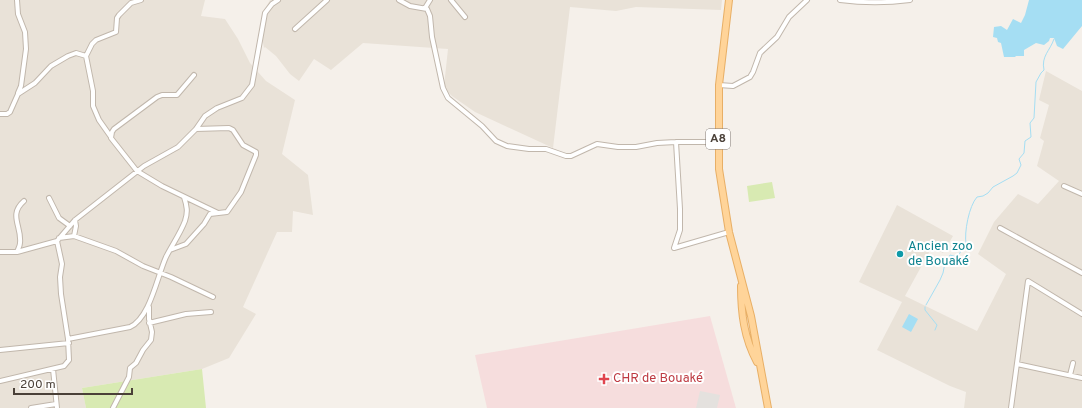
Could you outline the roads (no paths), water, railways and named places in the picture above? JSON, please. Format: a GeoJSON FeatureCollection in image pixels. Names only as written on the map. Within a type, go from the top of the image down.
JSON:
{"type":"FeatureCollection","features":[{"type":"Feature","properties":{"kind":"main road","name":"A8"},"geometry":{"type":"LineString","coordinates":[[729,0],[719,85],[718,142],[720,176],[729,232],[751,316],[768,408]]}},
{"type":"Feature","properties":{"kind":"street"},"geometry":{"type":"LineString","coordinates":[[0,114],[7,114],[10,112],[21,86],[26,49],[25,32],[18,14],[17,0]]}},
{"type":"Feature","properties":{"kind":"street"},"geometry":{"type":"LineString","coordinates":[[141,0],[131,3],[127,7],[117,18],[116,32],[96,40],[92,44],[86,56],[93,90],[93,106],[99,120],[111,138],[137,171],[162,186],[218,213]]}},
{"type":"Feature","properties":{"kind":"street"},"geometry":{"type":"LineString","coordinates":[[58,240],[75,220],[137,171],[178,147],[196,129],[205,116],[217,108],[242,98],[252,86],[265,13],[272,4],[278,0]]}},
{"type":"Feature","properties":{"kind":"street"},"geometry":{"type":"LineString","coordinates":[[295,29],[328,0]]}},
{"type":"Feature","properties":{"kind":"street"},"geometry":{"type":"LineString","coordinates":[[399,0],[410,6],[427,9],[430,16],[432,37],[442,88],[448,98],[482,126],[496,141],[507,146],[529,149],[546,149],[566,156],[571,156],[596,144],[618,147],[636,147],[658,143],[718,142]]}},
{"type":"Feature","properties":{"kind":"street"},"geometry":{"type":"LineString","coordinates":[[425,8],[430,0]]}},
{"type":"Feature","properties":{"kind":"street"},"geometry":{"type":"LineString","coordinates":[[451,0],[465,17]]}},
{"type":"Feature","properties":{"kind":"street"},"geometry":{"type":"LineString","coordinates":[[719,85],[733,86],[752,75],[760,53],[777,37],[789,17],[807,0]]}},
{"type":"Feature","properties":{"kind":"street"},"geometry":{"type":"LineString","coordinates":[[840,0],[853,2],[894,2],[910,0]]}},
{"type":"Feature","properties":{"kind":"street"},"geometry":{"type":"LineString","coordinates":[[18,94],[35,83],[51,66],[68,56],[76,53],[86,56]]}},
{"type":"Feature","properties":{"kind":"street"},"geometry":{"type":"LineString","coordinates":[[111,138],[114,129],[157,97],[162,95],[177,95],[194,75]]}},
{"type":"Feature","properties":{"kind":"street"},"geometry":{"type":"LineString","coordinates":[[170,250],[186,244],[204,224],[210,214],[227,212],[241,192],[256,158],[256,152],[243,145],[233,130],[229,128],[196,129]]}},
{"type":"Feature","properties":{"kind":"street"},"geometry":{"type":"LineString","coordinates":[[676,142],[680,230],[674,248],[729,232]]}},
{"type":"Feature","properties":{"kind":"street"},"geometry":{"type":"LineString","coordinates":[[1064,186],[1082,194]]}},
{"type":"Feature","properties":{"kind":"street"},"geometry":{"type":"LineString","coordinates":[[0,350],[69,341],[130,328],[136,325],[149,307],[160,273],[185,221],[188,209],[184,197]]}},
{"type":"Feature","properties":{"kind":"street"},"geometry":{"type":"LineString","coordinates":[[49,198],[59,218],[70,226]]}},
{"type":"Feature","properties":{"kind":"street"},"geometry":{"type":"LineString","coordinates":[[17,252],[20,243],[20,234],[16,219],[18,206],[24,201]]}},
{"type":"Feature","properties":{"kind":"street"},"geometry":{"type":"LineString","coordinates":[[74,236],[76,226],[75,220]]}},
{"type":"Feature","properties":{"kind":"street"},"geometry":{"type":"LineString","coordinates":[[1000,228],[1082,272]]}},
{"type":"Feature","properties":{"kind":"street"},"geometry":{"type":"LineString","coordinates":[[0,252],[17,252],[74,236],[116,251],[213,297]]}},
{"type":"Feature","properties":{"kind":"street"},"geometry":{"type":"LineString","coordinates":[[0,381],[64,366],[69,360],[69,341],[61,294],[60,277],[62,264],[58,240]]}},
{"type":"Feature","properties":{"kind":"street"},"geometry":{"type":"LineString","coordinates":[[1011,408],[1028,281],[1082,314]]}},
{"type":"Feature","properties":{"kind":"street"},"geometry":{"type":"LineString","coordinates":[[113,408],[129,377],[130,368],[136,363],[143,350],[151,340],[152,332],[149,307]]}},
{"type":"Feature","properties":{"kind":"street"},"geometry":{"type":"LineString","coordinates":[[150,323],[186,314],[211,312]]}},
{"type":"Feature","properties":{"kind":"street"},"geometry":{"type":"LineString","coordinates":[[1070,375],[1073,363]]}},
{"type":"Feature","properties":{"kind":"street"},"geometry":{"type":"LineString","coordinates":[[1017,364],[1082,378]]}},
{"type":"Feature","properties":{"kind":"street"},"geometry":{"type":"LineString","coordinates":[[31,408],[57,406],[53,369]]}},
{"type":"Feature","properties":{"kind":"water"},"geometry":{"type":"Polygon","coordinates":[[[1029,0],[1082,0],[1082,26],[1063,49],[1057,46],[1054,38],[1050,38],[1044,45],[1036,43],[1024,50],[1024,56],[1004,57],[1001,43],[998,42],[997,38],[993,37],[994,27],[1001,26],[1007,30],[1013,19],[1021,23],[1029,0]]]}},
{"type":"Feature","properties":{"kind":"water"},"geometry":{"type":"Polygon","coordinates":[[[909,314],[918,319],[911,332],[902,327],[909,314]]]}},
{"type":"Feature","properties":{"kind":"waterway"},"geometry":{"type":"LineString","coordinates":[[966,244],[968,219],[974,201],[977,197],[983,196],[993,187],[1017,173],[1021,165],[1019,159],[1024,153],[1025,141],[1031,137],[1030,123],[1034,118],[1036,82],[1044,70],[1043,65],[1045,57],[1054,39]]}},
{"type":"Feature","properties":{"kind":"waterway"},"geometry":{"type":"LineString","coordinates":[[926,305],[940,280],[945,263],[950,255],[957,257],[961,249],[965,246]]}},
{"type":"Feature","properties":{"kind":"waterway"},"geometry":{"type":"LineString","coordinates":[[925,307],[925,310],[937,325],[935,330]]}},
{"type":"Feature","properties":{"kind":"place","name":"Ancien zoo de Bouaké"},"geometry":{"type":"Point","coordinates":[900,254]}},
{"type":"Feature","properties":{"kind":"place","name":"CHR de Bouaké"},"geometry":{"type":"Point","coordinates":[604,379]}}]}
